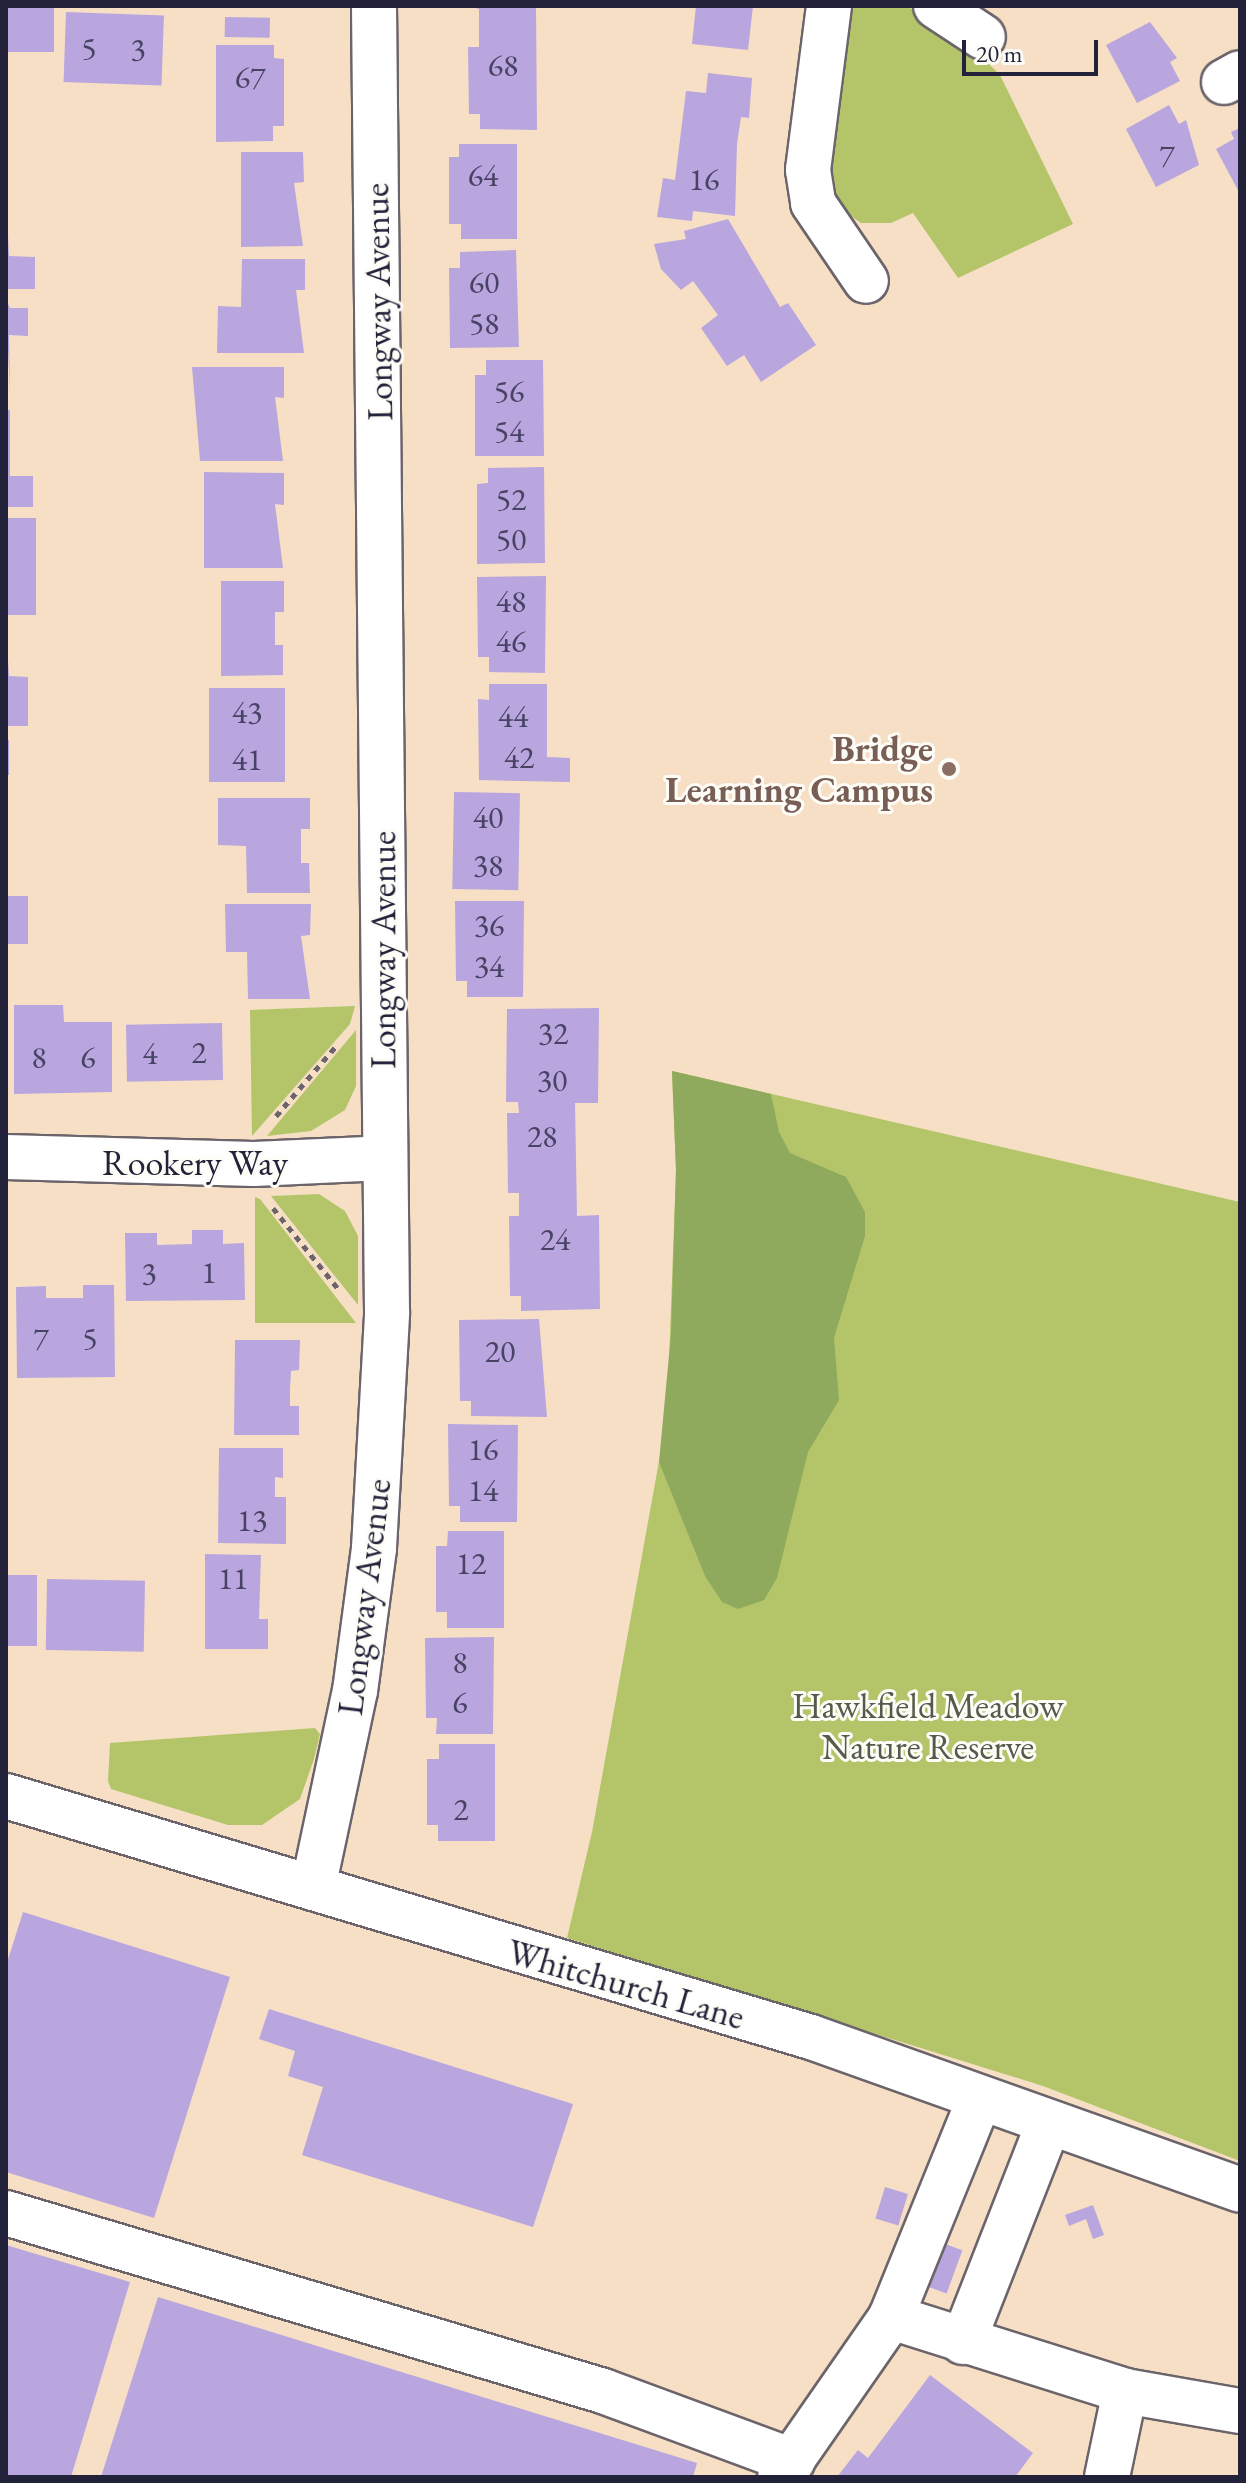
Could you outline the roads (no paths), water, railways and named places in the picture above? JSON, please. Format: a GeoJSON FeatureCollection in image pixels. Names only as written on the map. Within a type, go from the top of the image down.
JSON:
{"type":"FeatureCollection","features":[{"type":"Feature","properties":{"kind":"street","name":"Longway Avenue"},"geometry":{"type":"LineString","coordinates":[[313,1888],[363,1634],[381,1469],[386,1318],[374,6]]}},
{"type":"Feature","properties":{"kind":"street"},"geometry":{"type":"LineString","coordinates":[[829,6],[808,170],[813,203],[866,281]]}},
{"type":"Feature","properties":{"kind":"street"},"geometry":{"type":"LineString","coordinates":[[936,6],[983,37]]}},
{"type":"Feature","properties":{"kind":"street","name":"Rookery Way"},"geometry":{"type":"LineString","coordinates":[[6,1157],[254,1164],[384,1158]]}},
{"type":"Feature","properties":{"kind":"street","name":"Whitchurch Lane"},"geometry":{"type":"LineString","coordinates":[[6,1798],[811,2037],[979,2100],[1240,2190]]}},
{"type":"Feature","properties":{"kind":"street"},"geometry":{"type":"LineString","coordinates":[[6,2213],[603,2391],[786,2469],[891,2317],[979,2100]]}},
{"type":"Feature","properties":{"kind":"street"},"geometry":{"type":"LineString","coordinates":[[963,2342],[992,2259],[1049,2123]]}},
{"type":"Feature","properties":{"kind":"street"},"geometry":{"type":"LineString","coordinates":[[891,2317],[1125,2391],[1240,2411]]}},
{"type":"Feature","properties":{"kind":"street"},"geometry":{"type":"LineString","coordinates":[[1107,2477],[1125,2391]]}},
{"type":"Feature","properties":{"kind":"place","name":"Bridge Learning Campus"},"geometry":{"type":"Point","coordinates":[949,769]}},
{"type":"Feature","properties":{"kind":"park label","name":"Hawkfield Meadow Nature Reserve"},"geometry":{"type":"Point","coordinates":[928,1726]}}]}
